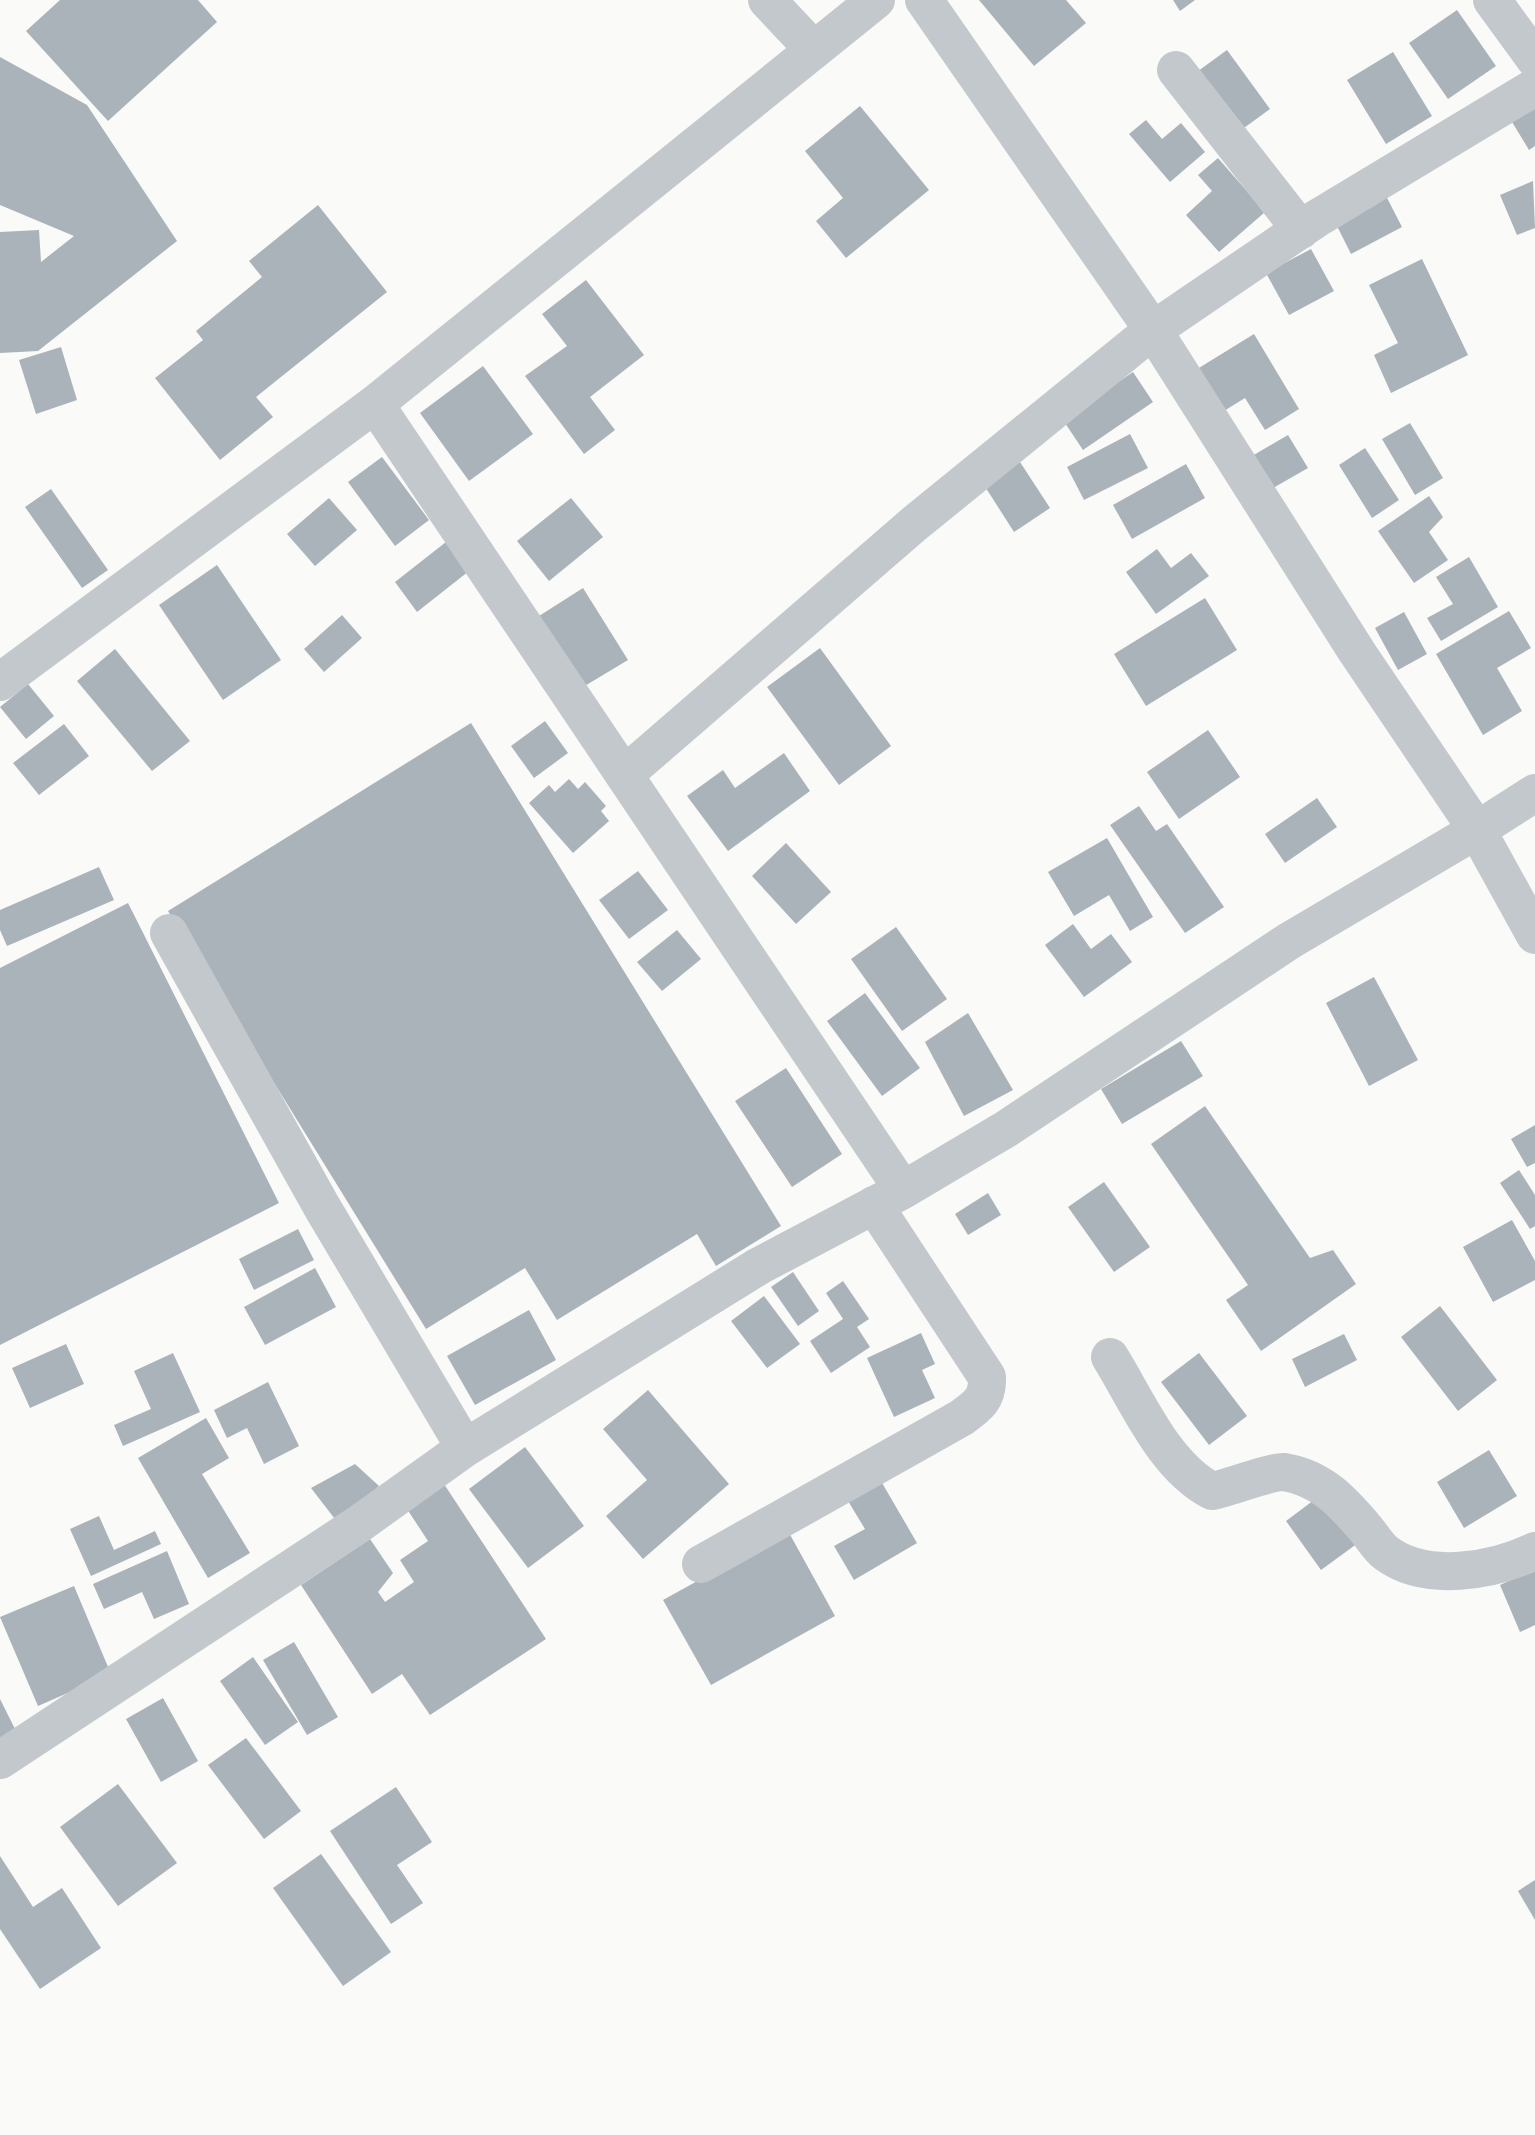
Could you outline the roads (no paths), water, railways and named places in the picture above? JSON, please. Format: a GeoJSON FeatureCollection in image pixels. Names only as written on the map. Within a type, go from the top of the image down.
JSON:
{"type":"FeatureCollection","features":[{"type":"Feature","properties":{"kind":"street"},"geometry":{"type":"LineString","coordinates":[[766,0],[814,50]]}},
{"type":"Feature","properties":{"kind":"street"},"geometry":{"type":"LineString","coordinates":[[0,682],[375,404],[876,0]]}},
{"type":"Feature","properties":{"kind":"street"},"geometry":{"type":"LineString","coordinates":[[924,0],[1153,330],[1357,652],[1477,830],[1535,935]]}},
{"type":"Feature","properties":{"kind":"street"},"geometry":{"type":"LineString","coordinates":[[1492,0],[1535,59]]}},
{"type":"Feature","properties":{"kind":"street"},"geometry":{"type":"LineString","coordinates":[[1176,71],[1301,230]]}},
{"type":"Feature","properties":{"kind":"street"},"geometry":{"type":"LineString","coordinates":[[624,775],[914,524],[1153,330],[1301,230],[1535,87]]}},
{"type":"Feature","properties":{"kind":"street"},"geometry":{"type":"LineString","coordinates":[[375,404],[624,775],[889,1198],[987,1377],[988,1390],[982,1403],[961,1418],[701,1564]]}},
{"type":"Feature","properties":{"kind":"street"},"geometry":{"type":"LineString","coordinates":[[0,1760],[359,1524],[465,1448],[759,1266],[889,1198],[1006,1129],[1289,941],[1535,793]]}},
{"type":"Feature","properties":{"kind":"street"},"geometry":{"type":"LineString","coordinates":[[169,933],[322,1207],[465,1448]]}},
{"type":"Feature","properties":{"kind":"street"},"geometry":{"type":"LineString","coordinates":[[1110,1357],[1167,1449],[1193,1481],[1212,1491],[1281,1472],[1319,1482],[1353,1514],[1386,1553],[1416,1569],[1465,1569],[1508,1564],[1535,1551]]}}]}
